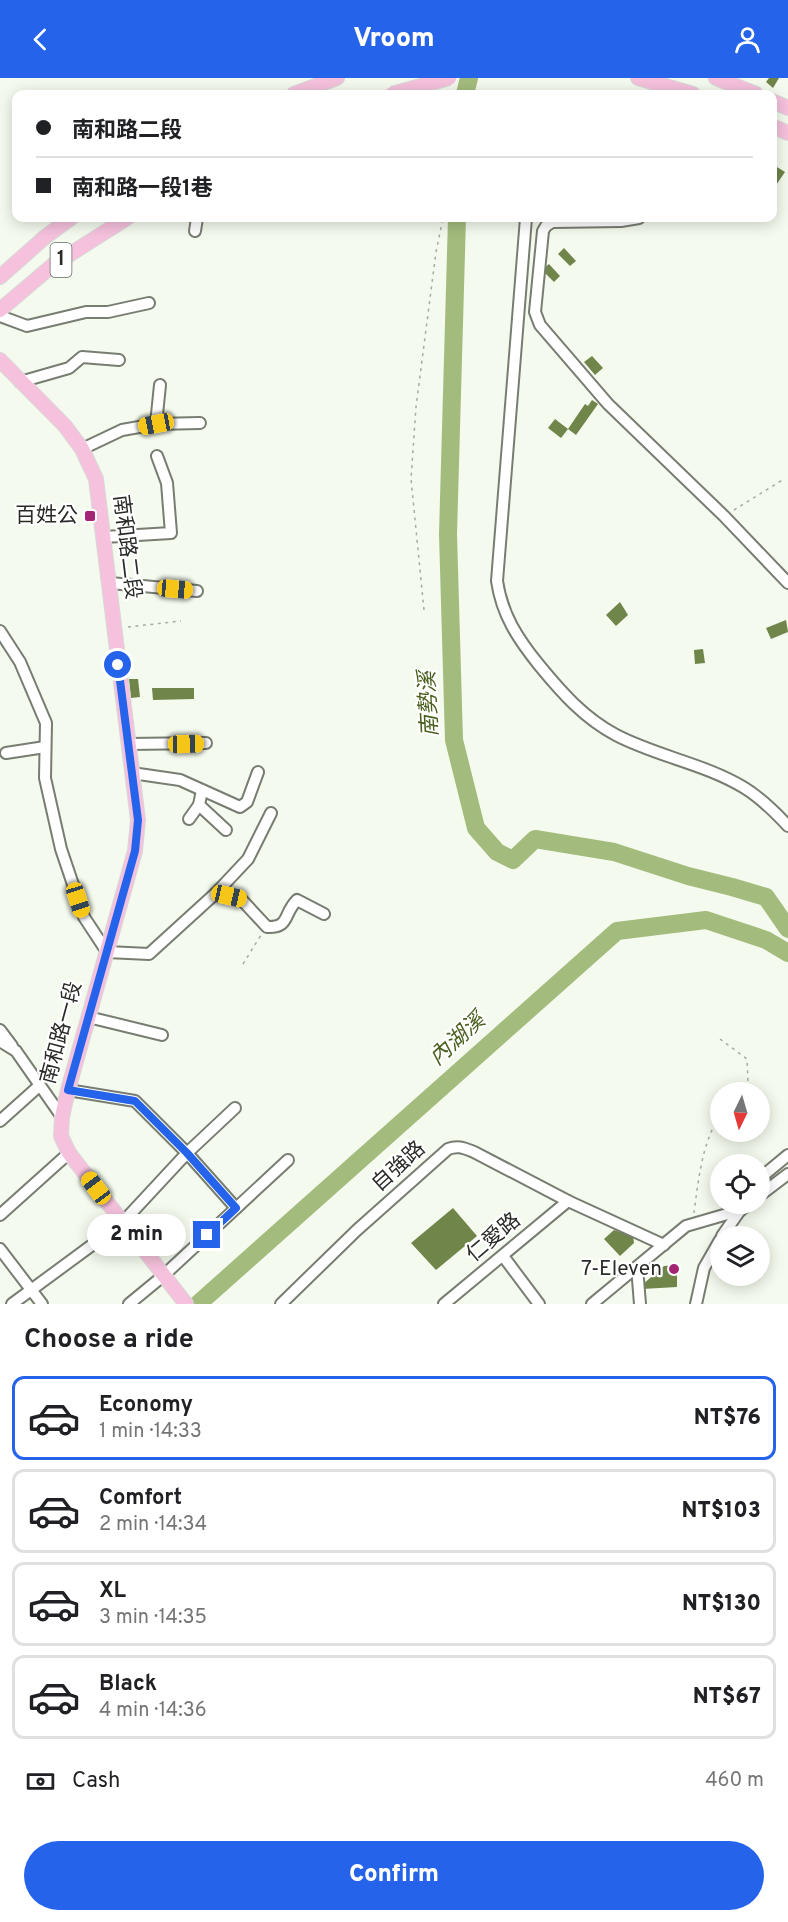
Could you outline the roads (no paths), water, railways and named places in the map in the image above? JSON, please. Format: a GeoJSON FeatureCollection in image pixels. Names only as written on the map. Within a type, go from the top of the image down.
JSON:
{"type":"FeatureCollection","features":[{"type":"Feature","properties":{"kind":"main road"},"geometry":{"type":"LineString","coordinates":[[305,90],[338,78]]}},
{"type":"Feature","properties":{"kind":"main road"},"geometry":{"type":"LineString","coordinates":[[406,90],[449,78]]}},
{"type":"Feature","properties":{"kind":"main road"},"geometry":{"type":"LineString","coordinates":[[638,78],[679,90]]}},
{"type":"Feature","properties":{"kind":"main road"},"geometry":{"type":"LineString","coordinates":[[716,78],[741,90]]}},
{"type":"Feature","properties":{"kind":"main road","name":"1"},"geometry":{"type":"LineString","coordinates":[[0,277],[66,222]]}},
{"type":"Feature","properties":{"kind":"main road","name":"1"},"geometry":{"type":"LineString","coordinates":[[0,310],[53,265],[121,222]]}},
{"type":"Feature","properties":{"kind":"main road","name":"南和路二段"},"geometry":{"type":"LineString","coordinates":[[0,360],[65,426],[82,449],[96,479],[132,773]]}},
{"type":"Feature","properties":{"kind":"main road","name":"南和路一段"},"geometry":{"type":"LineString","coordinates":[[132,773],[138,820],[135,851],[68,1090],[62,1117],[61,1136],[69,1153],[186,1304]]}},
{"type":"Feature","properties":{"kind":"street"},"geometry":{"type":"LineString","coordinates":[[195,231],[196,222]]}},
{"type":"Feature","properties":{"kind":"street"},"geometry":{"type":"LineString","coordinates":[[526,222],[497,581],[500,600],[506,615],[525,647],[566,699],[580,712],[614,735],[642,748],[725,777],[744,787],[766,804],[788,826]]}},
{"type":"Feature","properties":{"kind":"street"},"geometry":{"type":"LineString","coordinates":[[552,222],[543,231],[535,312],[540,325],[608,404],[724,516],[788,583]]}},
{"type":"Feature","properties":{"kind":"street"},"geometry":{"type":"LineString","coordinates":[[0,316],[27,327],[86,312],[108,312],[149,303]]}},
{"type":"Feature","properties":{"kind":"street"},"geometry":{"type":"LineString","coordinates":[[20,381],[69,368],[82,357],[118,360]]}},
{"type":"Feature","properties":{"kind":"street"},"geometry":{"type":"LineString","coordinates":[[156,424],[160,385]]}},
{"type":"Feature","properties":{"kind":"street"},"geometry":{"type":"LineString","coordinates":[[82,449],[122,430],[156,424],[200,423]]}},
{"type":"Feature","properties":{"kind":"street"},"geometry":{"type":"LineString","coordinates":[[104,537],[171,533],[167,483],[157,456]]}},
{"type":"Feature","properties":{"kind":"street"},"geometry":{"type":"LineString","coordinates":[[110,583],[197,591]]}},
{"type":"Feature","properties":{"kind":"street"},"geometry":{"type":"LineString","coordinates":[[0,631],[20,662],[45,723],[45,778],[61,849],[84,917],[106,952],[149,954],[216,893],[248,860],[271,813]]}},
{"type":"Feature","properties":{"kind":"street"},"geometry":{"type":"LineString","coordinates":[[128,744],[206,743]]}},
{"type":"Feature","properties":{"kind":"street"},"geometry":{"type":"LineString","coordinates":[[6,753],[45,747]]}},
{"type":"Feature","properties":{"kind":"street"},"geometry":{"type":"LineString","coordinates":[[132,773],[180,780],[240,807],[247,802],[258,772]]}},
{"type":"Feature","properties":{"kind":"street"},"geometry":{"type":"LineString","coordinates":[[189,819],[199,805],[202,790]]}},
{"type":"Feature","properties":{"kind":"street"},"geometry":{"type":"LineString","coordinates":[[199,805],[226,830]]}},
{"type":"Feature","properties":{"kind":"street"},"geometry":{"type":"LineString","coordinates":[[216,893],[242,899],[267,927],[282,926],[297,900],[324,914]]}},
{"type":"Feature","properties":{"kind":"street"},"geometry":{"type":"LineString","coordinates":[[88,1017],[162,1035]]}},
{"type":"Feature","properties":{"kind":"street"},"geometry":{"type":"LineString","coordinates":[[0,1030],[62,1117]]}},
{"type":"Feature","properties":{"kind":"street"},"geometry":{"type":"LineString","coordinates":[[0,1041],[16,1051]]}},
{"type":"Feature","properties":{"kind":"street"},"geometry":{"type":"LineString","coordinates":[[0,1121],[39,1086]]}},
{"type":"Feature","properties":{"kind":"street"},"geometry":{"type":"LineString","coordinates":[[68,1090],[135,1101],[187,1153],[236,1208]]}},
{"type":"Feature","properties":{"kind":"street"},"geometry":{"type":"LineString","coordinates":[[12,1304],[122,1223],[187,1153],[235,1108]]}},
{"type":"Feature","properties":{"kind":"street","name":"自強路"},"geometry":{"type":"LineString","coordinates":[[281,1304],[357,1230],[448,1149],[455,1146],[474,1152],[568,1201],[664,1245]]}},
{"type":"Feature","properties":{"kind":"street"},"geometry":{"type":"LineString","coordinates":[[0,1215],[69,1153]]}},
{"type":"Feature","properties":{"kind":"street"},"geometry":{"type":"LineString","coordinates":[[770,1170],[788,1155]]}},
{"type":"Feature","properties":{"kind":"street"},"geometry":{"type":"LineString","coordinates":[[129,1304],[163,1276],[288,1160]]}},
{"type":"Feature","properties":{"kind":"street"},"geometry":{"type":"LineString","coordinates":[[770,1188],[788,1174]]}},
{"type":"Feature","properties":{"kind":"street","name":"仁愛路"},"geometry":{"type":"LineString","coordinates":[[444,1304],[568,1201]]}},
{"type":"Feature","properties":{"kind":"street"},"geometry":{"type":"LineString","coordinates":[[592,1304],[686,1226],[720,1214]]}},
{"type":"Feature","properties":{"kind":"street"},"geometry":{"type":"LineString","coordinates":[[0,1250],[42,1304]]}},
{"type":"Feature","properties":{"kind":"street"},"geometry":{"type":"LineString","coordinates":[[503,1256],[539,1304]]}},
{"type":"Feature","properties":{"kind":"street"},"geometry":{"type":"LineString","coordinates":[[696,1304],[704,1268],[710,1258]]}},
{"type":"Feature","properties":{"kind":"street"},"geometry":{"type":"LineString","coordinates":[[637,1267],[640,1304]]}},
{"type":"Feature","properties":{"kind":"waterway","name":"南勢溪"},"geometry":{"type":"LineString","coordinates":[[466,90],[469,78]]}},
{"type":"Feature","properties":{"kind":"waterway","name":"南勢溪"},"geometry":{"type":"LineString","coordinates":[[457,222],[448,534],[454,740],[476,828],[497,852],[513,860],[535,839],[614,852],[688,876],[766,897],[788,929]]}},
{"type":"Feature","properties":{"kind":"waterway","name":"內湖溪"},"geometry":{"type":"LineString","coordinates":[[198,1304],[617,931],[706,920],[766,940],[788,953]]}},
{"type":"Feature","properties":{"kind":"place","name":"百姓公"},"geometry":{"type":"Point","coordinates":[90,516]}},
{"type":"Feature","properties":{"kind":"place","name":"7-Eleven"},"geometry":{"type":"Point","coordinates":[674,1269]}}]}
